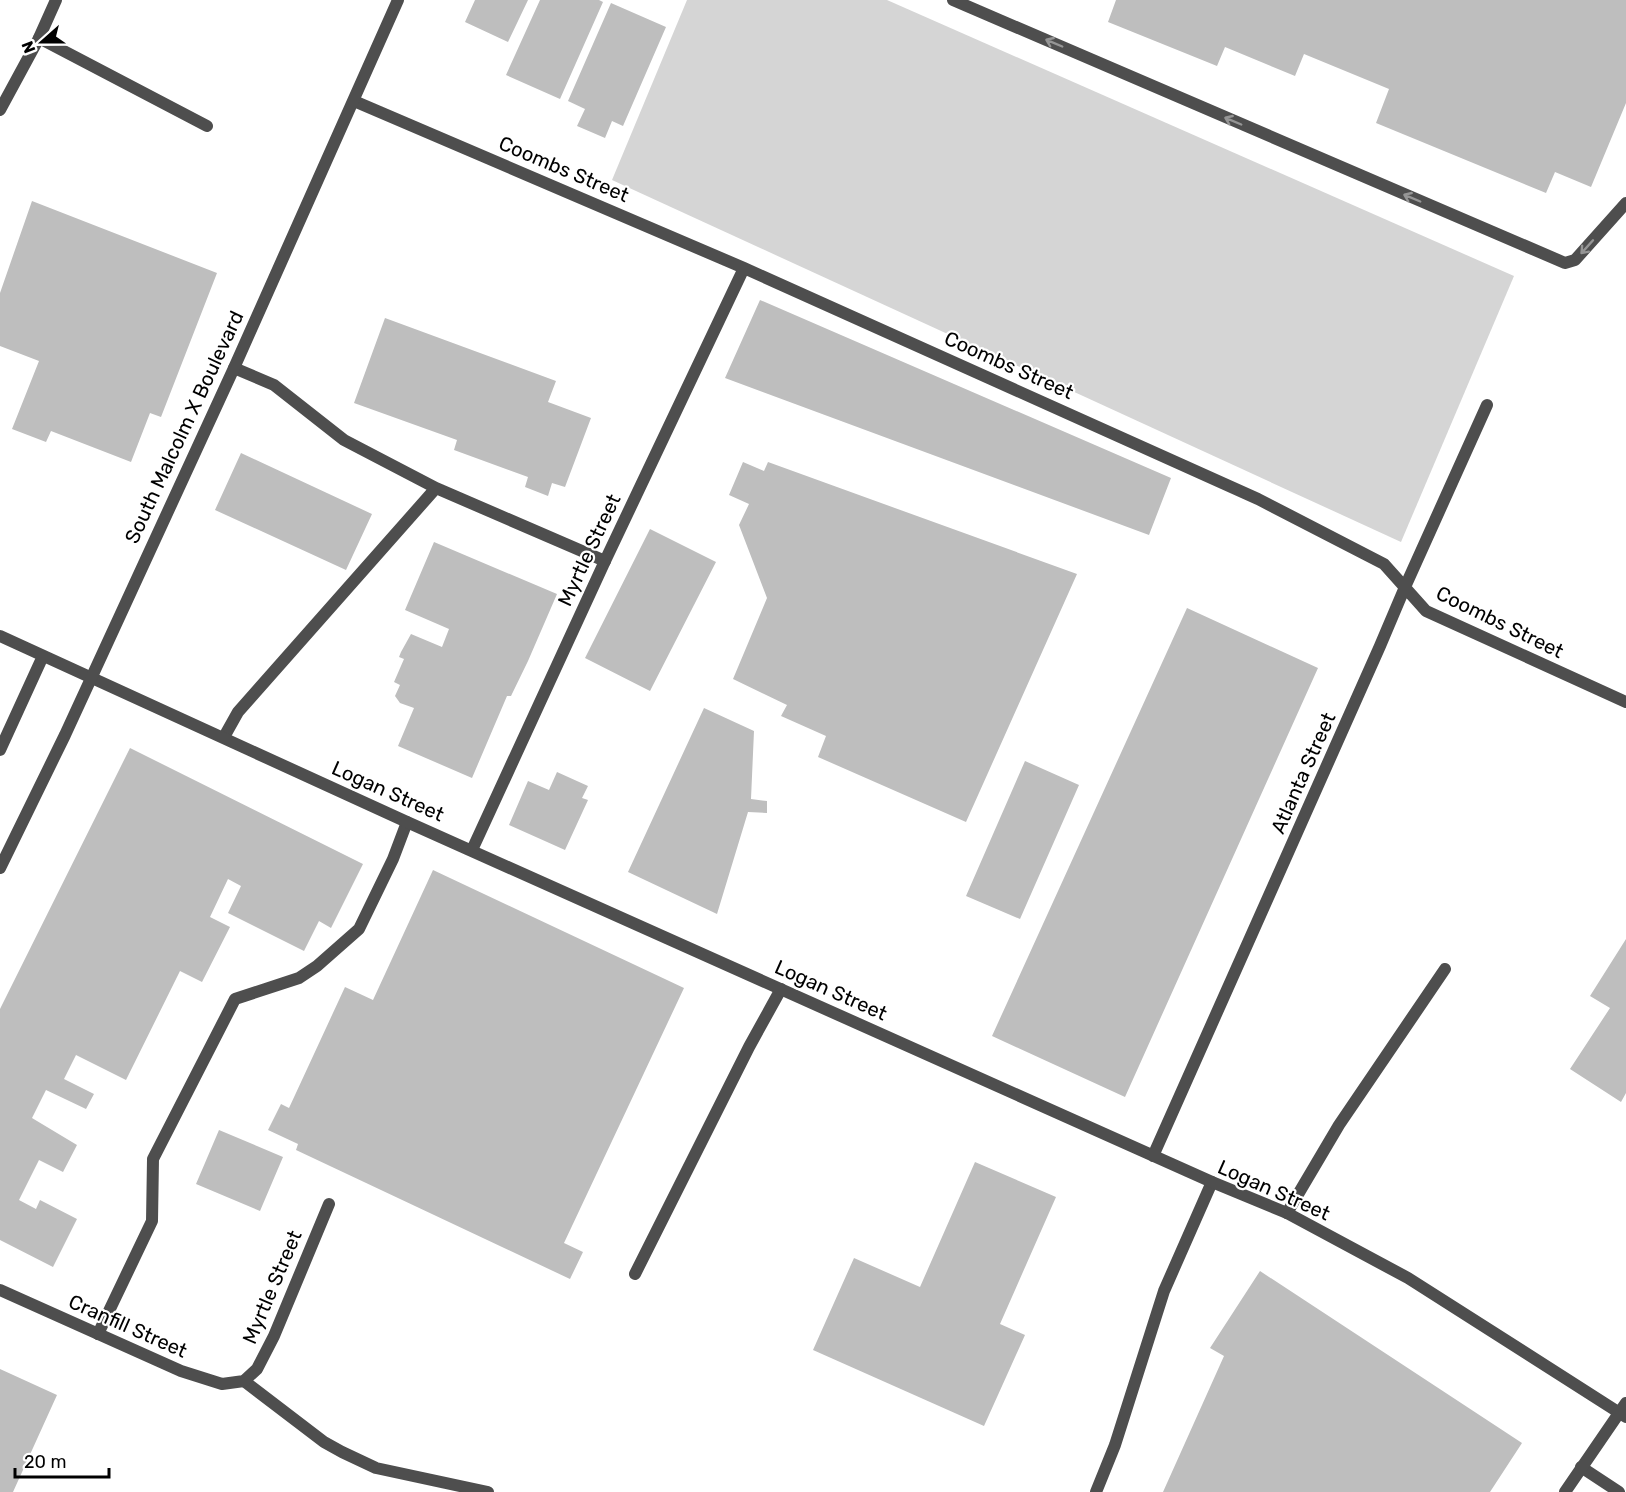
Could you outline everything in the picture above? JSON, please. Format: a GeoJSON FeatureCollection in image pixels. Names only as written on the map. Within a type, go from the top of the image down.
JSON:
{"type":"FeatureCollection","features":[{"type":"Feature","properties":{"kind":"street"},"geometry":{"type":"LineString","coordinates":[[0,110],[39,38],[56,0]]}},
{"type":"Feature","properties":{"kind":"street","name":"South Malcolm X Boulevard"},"geometry":{"type":"LineString","coordinates":[[0,868],[65,735],[234,368],[398,0]]}},
{"type":"Feature","properties":{"kind":"street"},"geometry":{"type":"LineString","coordinates":[[953,0],[1565,263],[1575,260],[1626,203]]}},
{"type":"Feature","properties":{"kind":"street"},"geometry":{"type":"LineString","coordinates":[[39,38],[207,126]]}},
{"type":"Feature","properties":{"kind":"street","name":"Coombs Street"},"geometry":{"type":"LineString","coordinates":[[354,101],[744,268],[1258,499],[1384,564],[1426,611],[1626,702]]}},
{"type":"Feature","properties":{"kind":"street","name":"Myrtle Street"},"geometry":{"type":"LineString","coordinates":[[472,850],[605,561],[744,268]]}},
{"type":"Feature","properties":{"kind":"street"},"geometry":{"type":"LineString","coordinates":[[234,368],[274,385],[344,440],[436,488],[605,561]]}},
{"type":"Feature","properties":{"kind":"street","name":"Atlanta Street"},"geometry":{"type":"LineString","coordinates":[[1153,1156],[1380,646],[1404,587],[1487,405]]}},
{"type":"Feature","properties":{"kind":"street"},"geometry":{"type":"LineString","coordinates":[[224,738],[238,712],[436,488]]}},
{"type":"Feature","properties":{"kind":"street","name":"Logan Street"},"geometry":{"type":"LineString","coordinates":[[0,636],[407,822],[1287,1214],[1408,1278],[1624,1411]]}},
{"type":"Feature","properties":{"kind":"street"},"geometry":{"type":"LineString","coordinates":[[0,750],[43,656]]}},
{"type":"Feature","properties":{"kind":"street"},"geometry":{"type":"LineString","coordinates":[[98,1334],[152,1221],[153,1159],[235,999],[299,978],[317,966],[358,929],[393,859],[407,822]]}},
{"type":"Feature","properties":{"kind":"street"},"geometry":{"type":"LineString","coordinates":[[1287,1214],[1339,1125],[1445,969]]}},
{"type":"Feature","properties":{"kind":"street"},"geometry":{"type":"LineString","coordinates":[[635,1274],[744,1057],[781,989]]}},
{"type":"Feature","properties":{"kind":"street"},"geometry":{"type":"LineString","coordinates":[[1096,1492],[1115,1445],[1164,1291],[1212,1182]]}},
{"type":"Feature","properties":{"kind":"street","name":"Myrtle Street"},"geometry":{"type":"LineString","coordinates":[[244,1381],[257,1369],[274,1336],[328,1204]]}},
{"type":"Feature","properties":{"kind":"street","name":"Cranfill Street"},"geometry":{"type":"LineString","coordinates":[[0,1290],[181,1371],[222,1384],[244,1381]]}},
{"type":"Feature","properties":{"kind":"street"},"geometry":{"type":"LineString","coordinates":[[244,1381],[324,1442],[376,1468],[488,1492]]}},
{"type":"Feature","properties":{"kind":"street"},"geometry":{"type":"LineString","coordinates":[[1564,1492],[1624,1411]]}},
{"type":"Feature","properties":{"kind":"street"},"geometry":{"type":"LineString","coordinates":[[1581,1467],[1619,1492]]}},
{"type":"Feature","properties":{"kind":"shaded area"},"geometry":{"type":"Polygon","coordinates":[[[687,0],[887,0],[1514,276],[1401,542],[612,180],[687,0]]]}},
{"type":"Feature","properties":{"kind":"building"},"geometry":{"type":"Polygon","coordinates":[[[475,0],[528,0],[508,42],[465,22],[475,0]]]}},
{"type":"Feature","properties":{"kind":"building"},"geometry":{"type":"Polygon","coordinates":[[[540,0],[599,0],[603,2],[560,99],[506,75],[540,0]]]}},
{"type":"Feature","properties":{"kind":"building"},"geometry":{"type":"Polygon","coordinates":[[[1116,0],[1626,0],[1626,103],[1591,187],[1555,172],[1546,193],[1376,123],[1389,89],[1304,54],[1295,76],[1225,47],[1217,66],[1108,22],[1116,0]]]}},
{"type":"Feature","properties":{"kind":"building"},"geometry":{"type":"Polygon","coordinates":[[[611,3],[666,27],[623,126],[612,121],[605,138],[577,126],[585,109],[568,101],[611,3]]]}},
{"type":"Feature","properties":{"kind":"building"},"geometry":{"type":"Polygon","coordinates":[[[32,201],[217,273],[161,417],[150,413],[131,462],[51,431],[46,442],[12,429],[39,361],[0,346],[0,293],[32,201]]]}},
{"type":"Feature","properties":{"kind":"building"},"geometry":{"type":"Polygon","coordinates":[[[760,300],[1171,478],[1149,535],[725,378],[760,300]]]}},
{"type":"Feature","properties":{"kind":"building"},"geometry":{"type":"Polygon","coordinates":[[[385,318],[556,381],[548,402],[591,418],[565,487],[552,483],[548,496],[525,487],[528,477],[454,450],[457,440],[354,403],[385,318]]]}},
{"type":"Feature","properties":{"kind":"building"},"geometry":{"type":"Polygon","coordinates":[[[241,453],[372,514],[346,570],[215,510],[241,453]]]}},
{"type":"Feature","properties":{"kind":"building"},"geometry":{"type":"Polygon","coordinates":[[[743,462],[764,471],[768,462],[1077,574],[966,822],[818,757],[826,736],[781,716],[787,705],[733,679],[767,598],[739,525],[749,504],[729,495],[743,462]]]}},
{"type":"Feature","properties":{"kind":"building"},"geometry":{"type":"Polygon","coordinates":[[[650,529],[716,562],[650,691],[585,658],[650,529]]]}},
{"type":"Feature","properties":{"kind":"building"},"geometry":{"type":"Polygon","coordinates":[[[434,542],[557,594],[511,696],[507,696],[472,778],[398,746],[414,708],[400,703],[395,696],[400,685],[394,682],[404,659],[399,657],[401,652],[411,634],[442,647],[449,629],[405,610],[434,542]]]}},
{"type":"Feature","properties":{"kind":"building"},"geometry":{"type":"Polygon","coordinates":[[[1187,608],[1318,668],[1125,1097],[992,1036],[1187,608]]]}},
{"type":"Feature","properties":{"kind":"building"},"geometry":{"type":"Polygon","coordinates":[[[704,708],[754,731],[751,799],[767,801],[767,813],[748,812],[717,914],[628,872],[704,708]]]}},
{"type":"Feature","properties":{"kind":"building"},"geometry":{"type":"Polygon","coordinates":[[[130,748],[363,864],[331,928],[319,921],[304,951],[228,913],[241,886],[228,879],[210,917],[230,927],[202,982],[180,971],[126,1080],[76,1055],[64,1079],[94,1094],[86,1109],[46,1090],[32,1118],[77,1145],[63,1172],[39,1160],[19,1200],[36,1209],[40,1200],[77,1219],[53,1267],[0,1240],[0,1009],[130,748]]]}},
{"type":"Feature","properties":{"kind":"building"},"geometry":{"type":"Polygon","coordinates":[[[1025,761],[1079,785],[1020,919],[966,896],[1025,761]]]}},
{"type":"Feature","properties":{"kind":"building"},"geometry":{"type":"Polygon","coordinates":[[[557,772],[588,786],[582,798],[588,800],[565,850],[509,825],[528,781],[549,790],[557,772]]]}},
{"type":"Feature","properties":{"kind":"building"},"geometry":{"type":"Polygon","coordinates":[[[433,870],[684,988],[564,1243],[583,1252],[570,1279],[296,1150],[298,1144],[268,1130],[281,1104],[289,1108],[345,987],[373,1000],[433,870]]]}},
{"type":"Feature","properties":{"kind":"building"},"geometry":{"type":"Polygon","coordinates":[[[1626,939],[1626,1093],[1621,1102],[1570,1069],[1610,1008],[1590,996],[1626,939]]]}},
{"type":"Feature","properties":{"kind":"building"},"geometry":{"type":"Polygon","coordinates":[[[219,1130],[283,1157],[260,1211],[196,1184],[219,1130]]]}},
{"type":"Feature","properties":{"kind":"building"},"geometry":{"type":"Polygon","coordinates":[[[975,1162],[1056,1197],[1000,1324],[1025,1335],[984,1426],[813,1350],[854,1258],[920,1287],[975,1162]]]}},
{"type":"Feature","properties":{"kind":"building"},"geometry":{"type":"Polygon","coordinates":[[[1260,1271],[1522,1443],[1490,1492],[1163,1492],[1224,1356],[1210,1348],[1260,1271]]]}},
{"type":"Feature","properties":{"kind":"building"},"geometry":{"type":"Polygon","coordinates":[[[0,1369],[57,1395],[13,1492],[0,1492],[0,1369]]]}}]}
